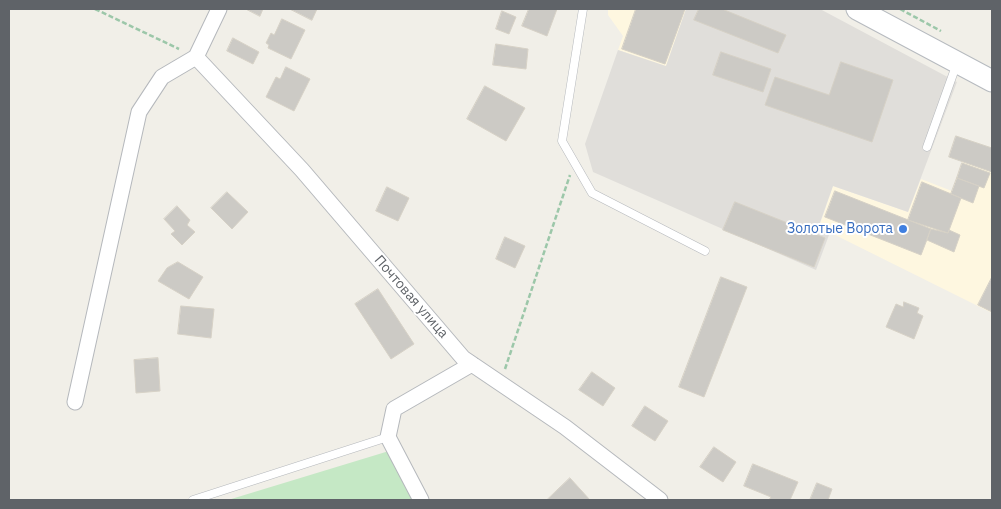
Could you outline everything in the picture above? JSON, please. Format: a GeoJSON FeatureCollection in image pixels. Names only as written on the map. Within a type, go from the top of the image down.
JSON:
{"type":"FeatureCollection","features":[{"type":"Feature","properties":{"kind":"main road"},"geometry":{"type":"LineString","coordinates":[[865,12],[992,81]]}},
{"type":"Feature","properties":{"kind":"street"},"geometry":{"type":"LineString","coordinates":[[75,402],[139,112],[162,77],[196,57],[219,9]]}},
{"type":"Feature","properties":{"kind":"street","name":"Почтовая улица"},"geometry":{"type":"LineString","coordinates":[[196,57],[302,170],[463,358],[565,427],[660,500]]}},
{"type":"Feature","properties":{"kind":"street"},"geometry":{"type":"LineString","coordinates":[[421,500],[388,437],[394,409],[472,364]]}},
{"type":"Feature","properties":{"kind":"lane"},"geometry":{"type":"LineString","coordinates":[[583,9],[562,141],[592,193],[706,251]]}},
{"type":"Feature","properties":{"kind":"lane"},"geometry":{"type":"LineString","coordinates":[[926,147],[958,61]]}},
{"type":"Feature","properties":{"kind":"lane"},"geometry":{"type":"LineString","coordinates":[[193,500],[388,437]]}},
{"type":"Feature","properties":{"kind":"path"},"geometry":{"type":"LineString","coordinates":[[95,9],[196,57]]}},
{"type":"Feature","properties":{"kind":"path"},"geometry":{"type":"LineString","coordinates":[[501,383],[574,162]]}},
{"type":"Feature","properties":{"kind":"shaded area"},"geometry":{"type":"Polygon","coordinates":[[[608,9],[686,9],[666,67],[618,50],[623,36],[608,15],[608,9]]]}},
{"type":"Feature","properties":{"kind":"shaded area"},"geometry":{"type":"Polygon","coordinates":[[[686,9],[820,9],[957,82],[908,212],[833,186],[817,231],[829,235],[816,270],[593,172],[585,144],[618,50],[666,66],[686,9]]]}},
{"type":"Feature","properties":{"kind":"shaded area","name":"Золотые Ворота"},"geometry":{"type":"Polygon","coordinates":[[[962,162],[992,172],[992,313],[819,227],[833,186],[908,212],[921,179],[952,191],[962,162]]]}},
{"type":"Feature","properties":{"kind":"green space"},"geometry":{"type":"Polygon","coordinates":[[[389,451],[415,500],[228,500],[389,451]]]}},
{"type":"Feature","properties":{"kind":"building"},"geometry":{"type":"Polygon","coordinates":[[[246,9],[263,9],[260,16],[246,9]]]}},
{"type":"Feature","properties":{"kind":"building"},"geometry":{"type":"Polygon","coordinates":[[[290,9],[317,9],[312,20],[290,9]]]}},
{"type":"Feature","properties":{"kind":"building"},"geometry":{"type":"Polygon","coordinates":[[[529,9],[557,9],[547,36],[522,26],[529,9]]]}},
{"type":"Feature","properties":{"kind":"building"},"geometry":{"type":"Polygon","coordinates":[[[636,9],[685,9],[665,64],[622,49],[636,9]]]}},
{"type":"Feature","properties":{"kind":"building"},"geometry":{"type":"Polygon","coordinates":[[[699,9],[722,9],[786,35],[778,53],[694,20],[699,9]]]}},
{"type":"Feature","properties":{"kind":"building"},"geometry":{"type":"Polygon","coordinates":[[[502,11],[516,17],[509,34],[496,29],[502,11]]]}},
{"type":"Feature","properties":{"kind":"building"},"geometry":{"type":"Polygon","coordinates":[[[282,19],[305,30],[291,59],[268,48],[269,45],[266,43],[271,33],[274,35],[282,19]]]}},
{"type":"Feature","properties":{"kind":"building"},"geometry":{"type":"Polygon","coordinates":[[[233,38],[259,52],[253,64],[227,51],[233,38]]]}},
{"type":"Feature","properties":{"kind":"building"},"geometry":{"type":"Polygon","coordinates":[[[496,44],[528,49],[526,69],[493,65],[496,44]]]}},
{"type":"Feature","properties":{"kind":"building"},"geometry":{"type":"Polygon","coordinates":[[[721,52],[771,69],[763,92],[713,75],[721,52]]]}},
{"type":"Feature","properties":{"kind":"building"},"geometry":{"type":"Polygon","coordinates":[[[841,62],[893,80],[872,142],[765,105],[775,77],[829,95],[841,62]]]}},
{"type":"Feature","properties":{"kind":"building"},"geometry":{"type":"Polygon","coordinates":[[[286,67],[310,79],[294,111],[266,97],[276,77],[280,79],[286,67]]]}},
{"type":"Feature","properties":{"kind":"building"},"geometry":{"type":"Polygon","coordinates":[[[485,86],[525,108],[506,141],[467,119],[485,86]]]}},
{"type":"Feature","properties":{"kind":"building"},"geometry":{"type":"Polygon","coordinates":[[[956,136],[992,148],[992,172],[949,157],[956,136]]]}},
{"type":"Feature","properties":{"kind":"building"},"geometry":{"type":"Polygon","coordinates":[[[962,163],[990,173],[984,188],[957,178],[962,163]]]}},
{"type":"Feature","properties":{"kind":"building"},"geometry":{"type":"Polygon","coordinates":[[[957,178],[979,186],[973,203],[951,194],[957,178]]]}},
{"type":"Feature","properties":{"kind":"building"},"geometry":{"type":"Polygon","coordinates":[[[922,182],[961,198],[948,233],[908,220],[922,182]]]}},
{"type":"Feature","properties":{"kind":"building"},"geometry":{"type":"Polygon","coordinates":[[[387,187],[409,198],[398,221],[376,211],[387,187]]]}},
{"type":"Feature","properties":{"kind":"building"},"geometry":{"type":"Polygon","coordinates":[[[835,191],[931,229],[921,255],[825,217],[835,191]]]}},
{"type":"Feature","properties":{"kind":"building"},"geometry":{"type":"Polygon","coordinates":[[[227,192],[248,212],[232,229],[211,208],[227,192]]]}},
{"type":"Feature","properties":{"kind":"building"},"geometry":{"type":"Polygon","coordinates":[[[735,202],[825,238],[814,267],[723,230],[735,202]]]}},
{"type":"Feature","properties":{"kind":"building"},"geometry":{"type":"Polygon","coordinates":[[[177,206],[190,220],[187,225],[195,232],[182,245],[171,234],[175,231],[164,219],[177,206]]]}},
{"type":"Feature","properties":{"kind":"building"},"geometry":{"type":"Polygon","coordinates":[[[931,229],[948,233],[949,230],[960,235],[954,252],[927,240],[931,229]]]}},
{"type":"Feature","properties":{"kind":"building"},"geometry":{"type":"Polygon","coordinates":[[[505,237],[525,246],[515,268],[496,259],[505,237]]]}},
{"type":"Feature","properties":{"kind":"building"},"geometry":{"type":"Polygon","coordinates":[[[178,262],[203,277],[189,299],[158,281],[167,268],[178,262]]]}},
{"type":"Feature","properties":{"kind":"building"},"geometry":{"type":"Polygon","coordinates":[[[721,277],[747,287],[704,397],[679,387],[721,277]]]}},
{"type":"Feature","properties":{"kind":"building"},"geometry":{"type":"Polygon","coordinates":[[[992,277],[992,312],[978,305],[992,277]]]}},
{"type":"Feature","properties":{"kind":"building"},"geometry":{"type":"Polygon","coordinates":[[[378,289],[414,344],[391,359],[355,304],[378,289]]]}},
{"type":"Feature","properties":{"kind":"building"},"geometry":{"type":"Polygon","coordinates":[[[904,302],[919,308],[917,313],[923,316],[914,339],[886,327],[896,304],[903,307],[904,302]]]}},
{"type":"Feature","properties":{"kind":"building"},"geometry":{"type":"Polygon","coordinates":[[[181,306],[214,309],[211,338],[178,334],[181,306]]]}},
{"type":"Feature","properties":{"kind":"building"},"geometry":{"type":"Polygon","coordinates":[[[158,358],[160,391],[136,393],[134,360],[158,358]]]}},
{"type":"Feature","properties":{"kind":"building"},"geometry":{"type":"Polygon","coordinates":[[[592,372],[615,388],[603,406],[579,390],[592,372]]]}},
{"type":"Feature","properties":{"kind":"building"},"geometry":{"type":"Polygon","coordinates":[[[645,406],[668,421],[655,441],[632,426],[645,406]]]}},
{"type":"Feature","properties":{"kind":"building"},"geometry":{"type":"Polygon","coordinates":[[[714,447],[736,462],[723,482],[700,467],[714,447]]]}},
{"type":"Feature","properties":{"kind":"building"},"geometry":{"type":"Polygon","coordinates":[[[753,464],[798,482],[790,500],[769,500],[771,497],[744,486],[753,464]]]}},
{"type":"Feature","properties":{"kind":"building"},"geometry":{"type":"Polygon","coordinates":[[[570,478],[590,500],[547,500],[570,478]]]}},
{"type":"Feature","properties":{"kind":"building"},"geometry":{"type":"Polygon","coordinates":[[[817,483],[832,489],[828,500],[810,500],[817,483]]]}},
{"type":"Feature","properties":{"kind":"place","name":"Золотые Ворота"},"geometry":{"type":"Point","coordinates":[903,229]}}]}
